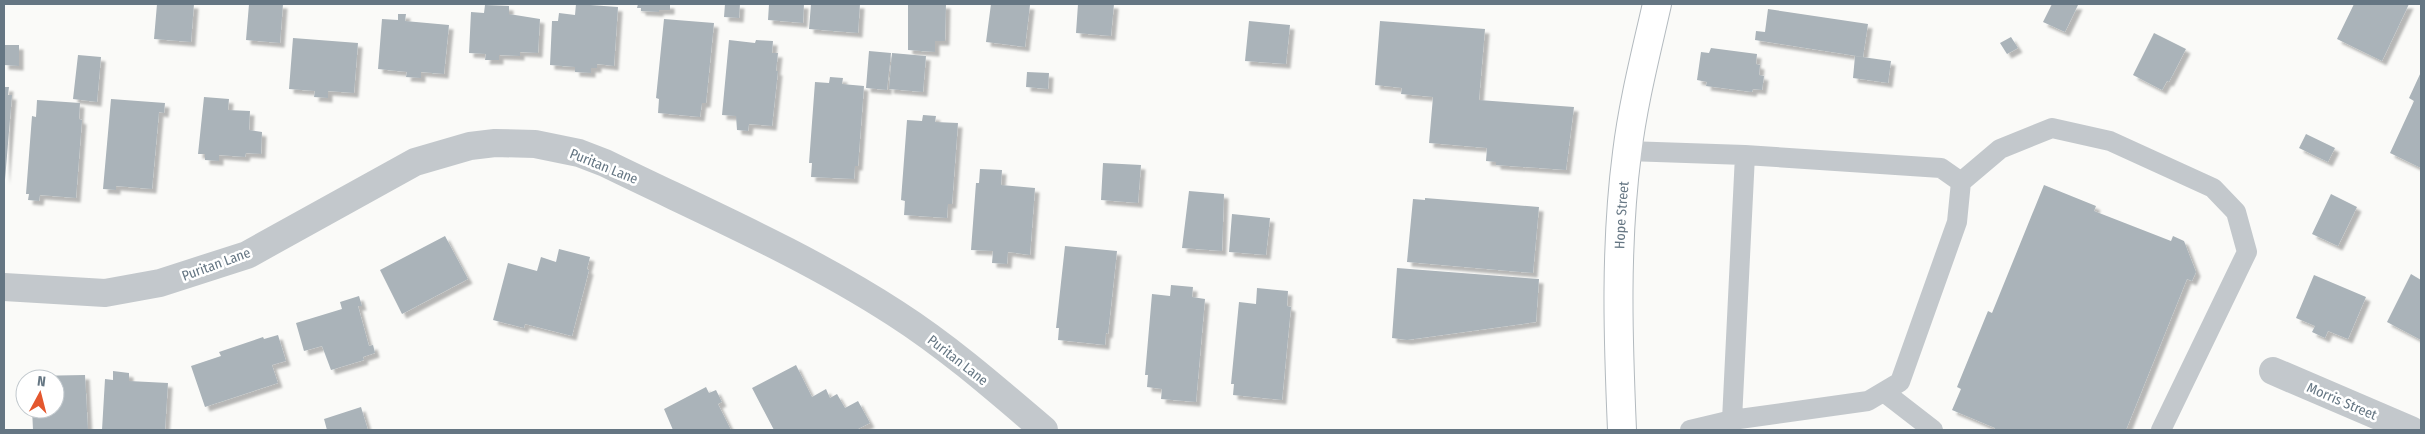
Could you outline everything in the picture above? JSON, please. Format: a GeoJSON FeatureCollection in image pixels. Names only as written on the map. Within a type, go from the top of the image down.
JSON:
{"type":"FeatureCollection","features":[{"type":"Feature","properties":{"kind":"main road","name":"Hope Street"},"geometry":{"type":"LineString","coordinates":[[1622,430],[1618,264],[1627,151],[1657,4]]}},
{"type":"Feature","properties":{"kind":"street","name":"Puritan Lane"},"geometry":{"type":"LineString","coordinates":[[4,287],[105,292],[160,283],[247,254],[415,162],[470,146],[502,143],[535,144],[579,153],[605,164],[836,277],[896,313],[971,368],[1044,430]]}},
{"type":"Feature","properties":{"kind":"street","name":"Morris Street"},"geometry":{"type":"LineString","coordinates":[[2273,372],[2411,430]]}},
{"type":"Feature","properties":{"kind":"lane"},"geometry":{"type":"LineString","coordinates":[[1690,430],[1732,420],[1868,401],[1900,382],[1957,222],[1961,182],[2000,149],[2052,128],[2110,141],[2213,188],[2236,212],[2247,252],[2161,430]]}},
{"type":"Feature","properties":{"kind":"lane"},"geometry":{"type":"LineString","coordinates":[[1627,151],[1745,155],[1941,168],[1961,182]]}},
{"type":"Feature","properties":{"kind":"lane"},"geometry":{"type":"LineString","coordinates":[[1732,420],[1745,155]]}},
{"type":"Feature","properties":{"kind":"lane"},"geometry":{"type":"LineString","coordinates":[[1884,392],[1933,430]]}},
{"type":"Feature","properties":{"kind":"building"},"geometry":{"type":"Polygon","coordinates":[[[157,4],[194,4],[191,42],[154,39],[157,4]]]}},
{"type":"Feature","properties":{"kind":"building"},"geometry":{"type":"Polygon","coordinates":[[[249,4],[283,4],[280,43],[246,40],[249,4]]]}},
{"type":"Feature","properties":{"kind":"building"},"geometry":{"type":"Polygon","coordinates":[[[576,4],[618,7],[614,66],[597,64],[597,68],[591,68],[591,73],[575,72],[575,67],[550,65],[552,21],[558,21],[559,13],[575,15],[576,4]]]}},
{"type":"Feature","properties":{"kind":"building"},"geometry":{"type":"Polygon","coordinates":[[[638,4],[670,4],[670,10],[659,10],[659,12],[641,11],[641,8],[637,8],[638,4]]]}},
{"type":"Feature","properties":{"kind":"building"},"geometry":{"type":"Polygon","coordinates":[[[725,4],[740,4],[739,18],[724,17],[725,4]]]}},
{"type":"Feature","properties":{"kind":"building"},"geometry":{"type":"Polygon","coordinates":[[[769,4],[804,4],[803,23],[768,20],[769,4]]]}},
{"type":"Feature","properties":{"kind":"building"},"geometry":{"type":"Polygon","coordinates":[[[811,4],[860,4],[858,33],[809,29],[811,4]]]}},
{"type":"Feature","properties":{"kind":"building"},"geometry":{"type":"Polygon","coordinates":[[[908,4],[946,4],[945,41],[935,41],[935,52],[908,50],[908,4]]]}},
{"type":"Feature","properties":{"kind":"building"},"geometry":{"type":"Polygon","coordinates":[[[991,4],[1030,5],[1025,47],[986,42],[991,4]]]}},
{"type":"Feature","properties":{"kind":"building"},"geometry":{"type":"Polygon","coordinates":[[[1078,4],[1114,4],[1111,36],[1076,33],[1078,4]]]}},
{"type":"Feature","properties":{"kind":"building"},"geometry":{"type":"Polygon","coordinates":[[[2052,4],[2078,5],[2065,32],[2043,22],[2052,4]]]}},
{"type":"Feature","properties":{"kind":"building"},"geometry":{"type":"Polygon","coordinates":[[[2354,4],[2409,4],[2382,61],[2337,39],[2354,4]]]}},
{"type":"Feature","properties":{"kind":"building"},"geometry":{"type":"Polygon","coordinates":[[[485,5],[509,6],[509,14],[540,19],[538,53],[520,52],[520,56],[499,55],[499,60],[485,60],[486,54],[469,53],[471,12],[484,13],[485,5]]]}},
{"type":"Feature","properties":{"kind":"building"},"geometry":{"type":"Polygon","coordinates":[[[1768,9],[1868,24],[1863,57],[1755,40],[1756,31],[1765,32],[1768,9]]]}},
{"type":"Feature","properties":{"kind":"building"},"geometry":{"type":"Polygon","coordinates":[[[398,14],[406,14],[405,21],[449,25],[444,74],[421,72],[421,78],[406,77],[407,72],[378,69],[382,19],[398,20],[398,14]]]}},
{"type":"Feature","properties":{"kind":"building"},"geometry":{"type":"Polygon","coordinates":[[[664,19],[714,23],[706,103],[702,103],[700,117],[658,113],[659,99],[656,98],[664,19]]]}},
{"type":"Feature","properties":{"kind":"building"},"geometry":{"type":"Polygon","coordinates":[[[1249,21],[1290,25],[1286,64],[1245,61],[1249,21]]]}},
{"type":"Feature","properties":{"kind":"building"},"geometry":{"type":"Polygon","coordinates":[[[1380,21],[1485,29],[1479,100],[1574,107],[1566,170],[1496,165],[1496,162],[1486,161],[1487,148],[1429,143],[1433,97],[1401,94],[1402,88],[1375,85],[1380,21]]]}},
{"type":"Feature","properties":{"kind":"building"},"geometry":{"type":"Polygon","coordinates":[[[2154,33],[2186,49],[2169,82],[2167,81],[2162,90],[2133,75],[2154,33]]]}},
{"type":"Feature","properties":{"kind":"building"},"geometry":{"type":"Polygon","coordinates":[[[2011,37],[2018,48],[2007,54],[2000,43],[2011,37]]]}},
{"type":"Feature","properties":{"kind":"building"},"geometry":{"type":"Polygon","coordinates":[[[293,38],[358,43],[354,93],[328,91],[328,98],[314,97],[315,91],[289,89],[293,38]]]}},
{"type":"Feature","properties":{"kind":"building"},"geometry":{"type":"Polygon","coordinates":[[[729,40],[755,43],[756,40],[773,41],[772,53],[778,53],[776,71],[778,71],[772,126],[749,124],[748,131],[737,130],[736,116],[722,115],[729,40]]]}},
{"type":"Feature","properties":{"kind":"building"},"geometry":{"type":"Polygon","coordinates":[[[5,45],[19,45],[19,66],[4,65],[5,45]]]}},
{"type":"Feature","properties":{"kind":"building"},"geometry":{"type":"Polygon","coordinates":[[[1711,48],[1757,54],[1756,64],[1760,65],[1759,75],[1764,76],[1762,90],[1753,89],[1752,92],[1706,86],[1707,82],[1697,80],[1701,52],[1709,53],[1711,48]]]}},
{"type":"Feature","properties":{"kind":"building"},"geometry":{"type":"Polygon","coordinates":[[[869,51],[891,53],[887,90],[866,88],[869,51]]]}},
{"type":"Feature","properties":{"kind":"building"},"geometry":{"type":"Polygon","coordinates":[[[892,53],[926,56],[923,92],[889,89],[892,53]]]}},
{"type":"Feature","properties":{"kind":"building"},"geometry":{"type":"Polygon","coordinates":[[[78,55],[101,57],[97,102],[73,99],[78,55]]]}},
{"type":"Feature","properties":{"kind":"building"},"geometry":{"type":"Polygon","coordinates":[[[1855,56],[1891,61],[1888,83],[1853,78],[1855,56]]]}},
{"type":"Feature","properties":{"kind":"building"},"geometry":{"type":"Polygon","coordinates":[[[1027,72],[1049,73],[1048,89],[1026,87],[1027,72]]]}},
{"type":"Feature","properties":{"kind":"building"},"geometry":{"type":"Polygon","coordinates":[[[2421,72],[2421,168],[2390,153],[2414,101],[2409,98],[2421,72]]]}},
{"type":"Feature","properties":{"kind":"building"},"geometry":{"type":"Polygon","coordinates":[[[830,77],[843,78],[842,84],[864,86],[858,166],[855,166],[854,179],[811,177],[812,163],[809,163],[815,82],[829,83],[830,77]]]}},
{"type":"Feature","properties":{"kind":"building"},"geometry":{"type":"Polygon","coordinates":[[[4,87],[9,87],[8,95],[12,95],[5,180],[4,87]]]}},
{"type":"Feature","properties":{"kind":"building"},"geometry":{"type":"Polygon","coordinates":[[[204,97],[229,99],[228,110],[250,111],[249,130],[262,132],[261,154],[246,153],[245,157],[219,155],[219,161],[205,160],[205,154],[198,154],[204,97]]]}},
{"type":"Feature","properties":{"kind":"building"},"geometry":{"type":"Polygon","coordinates":[[[111,99],[165,103],[164,113],[159,112],[152,189],[116,186],[116,190],[103,189],[111,99]]]}},
{"type":"Feature","properties":{"kind":"building"},"geometry":{"type":"Polygon","coordinates":[[[37,100],[80,103],[79,119],[82,120],[76,198],[40,195],[39,201],[28,200],[29,194],[26,194],[32,116],[36,117],[37,100]]]}},
{"type":"Feature","properties":{"kind":"building"},"geometry":{"type":"Polygon","coordinates":[[[923,115],[936,116],[935,122],[958,123],[952,204],[948,204],[947,218],[904,215],[905,201],[901,200],[907,120],[922,121],[923,115]]]}},
{"type":"Feature","properties":{"kind":"building"},"geometry":{"type":"Polygon","coordinates":[[[2306,134],[2335,148],[2328,162],[2299,148],[2306,134]]]}},
{"type":"Feature","properties":{"kind":"building"},"geometry":{"type":"Polygon","coordinates":[[[1103,163],[1141,165],[1138,203],[1101,200],[1103,163]]]}},
{"type":"Feature","properties":{"kind":"building"},"geometry":{"type":"Polygon","coordinates":[[[980,169],[1002,170],[1001,185],[1035,188],[1030,255],[1008,252],[1007,264],[992,263],[993,251],[971,250],[976,183],[979,183],[980,169]]]}},
{"type":"Feature","properties":{"kind":"building"},"geometry":{"type":"Polygon","coordinates":[[[2044,185],[2096,206],[2094,211],[2171,241],[2173,236],[2184,241],[2196,272],[2192,281],[2187,279],[2126,430],[1994,430],[1995,428],[1952,410],[1961,389],[1957,387],[1988,311],[1992,313],[2044,185]]]}},
{"type":"Feature","properties":{"kind":"building"},"geometry":{"type":"Polygon","coordinates":[[[1189,191],[1224,194],[1222,251],[1182,248],[1189,191]]]}},
{"type":"Feature","properties":{"kind":"building"},"geometry":{"type":"Polygon","coordinates":[[[2331,194],[2357,207],[2338,246],[2312,234],[2331,194]]]}},
{"type":"Feature","properties":{"kind":"building"},"geometry":{"type":"Polygon","coordinates":[[[1425,198],[1539,207],[1533,273],[1407,262],[1413,199],[1425,200],[1425,198]]]}},
{"type":"Feature","properties":{"kind":"building"},"geometry":{"type":"Polygon","coordinates":[[[1232,214],[1270,218],[1266,255],[1229,252],[1232,214]]]}},
{"type":"Feature","properties":{"kind":"building"},"geometry":{"type":"Polygon","coordinates":[[[445,236],[468,279],[402,314],[380,270],[445,236]]]}},
{"type":"Feature","properties":{"kind":"building"},"geometry":{"type":"Polygon","coordinates":[[[1065,246],[1117,251],[1108,334],[1106,333],[1105,345],[1058,340],[1059,328],[1056,328],[1065,246]]]}},
{"type":"Feature","properties":{"kind":"building"},"geometry":{"type":"Polygon","coordinates":[[[559,249],[590,257],[587,269],[589,270],[572,336],[525,324],[524,328],[493,320],[508,263],[537,271],[541,257],[556,262],[559,249]]]}},
{"type":"Feature","properties":{"kind":"building"},"geometry":{"type":"Polygon","coordinates":[[[1397,268],[1539,279],[1536,322],[1407,340],[1392,338],[1397,268]]]}},
{"type":"Feature","properties":{"kind":"building"},"geometry":{"type":"Polygon","coordinates":[[[2411,274],[2421,280],[2421,340],[2387,322],[2411,274]]]}},
{"type":"Feature","properties":{"kind":"building"},"geometry":{"type":"Polygon","coordinates":[[[2314,275],[2366,297],[2348,339],[2328,331],[2325,338],[2312,332],[2315,326],[2296,318],[2314,275]]]}},
{"type":"Feature","properties":{"kind":"building"},"geometry":{"type":"Polygon","coordinates":[[[1171,285],[1193,287],[1192,297],[1205,299],[1196,402],[1161,399],[1162,389],[1147,387],[1148,375],[1145,375],[1152,294],[1170,296],[1171,285]]]}},
{"type":"Feature","properties":{"kind":"building"},"geometry":{"type":"Polygon","coordinates":[[[1257,288],[1288,291],[1287,306],[1291,307],[1282,400],[1233,395],[1234,384],[1231,384],[1239,302],[1256,304],[1257,288]]]}},
{"type":"Feature","properties":{"kind":"building"},"geometry":{"type":"Polygon","coordinates":[[[359,296],[362,306],[358,306],[369,346],[373,345],[375,353],[363,357],[364,360],[331,370],[322,346],[304,351],[296,323],[342,309],[340,302],[359,296]]]}},
{"type":"Feature","properties":{"kind":"building"},"geometry":{"type":"Polygon","coordinates":[[[278,335],[286,361],[272,365],[278,383],[205,407],[191,366],[221,356],[219,352],[263,337],[264,339],[278,335]]]}},
{"type":"Feature","properties":{"kind":"building"},"geometry":{"type":"Polygon","coordinates":[[[796,365],[812,397],[826,389],[830,398],[837,394],[845,408],[858,401],[870,423],[856,430],[774,430],[752,388],[796,365]]]}},
{"type":"Feature","properties":{"kind":"building"},"geometry":{"type":"Polygon","coordinates":[[[113,371],[129,373],[129,381],[168,383],[165,430],[102,430],[105,379],[113,380],[113,371]]]}},
{"type":"Feature","properties":{"kind":"building"},"geometry":{"type":"Polygon","coordinates":[[[65,375],[85,375],[88,430],[33,430],[32,419],[65,419],[65,375]]]}},
{"type":"Feature","properties":{"kind":"building"},"geometry":{"type":"Polygon","coordinates":[[[706,387],[709,393],[716,390],[722,402],[718,404],[731,430],[673,430],[664,409],[706,387]]]}},
{"type":"Feature","properties":{"kind":"building"},"geometry":{"type":"Polygon","coordinates":[[[361,407],[368,430],[327,430],[324,419],[361,407]]]}}]}
